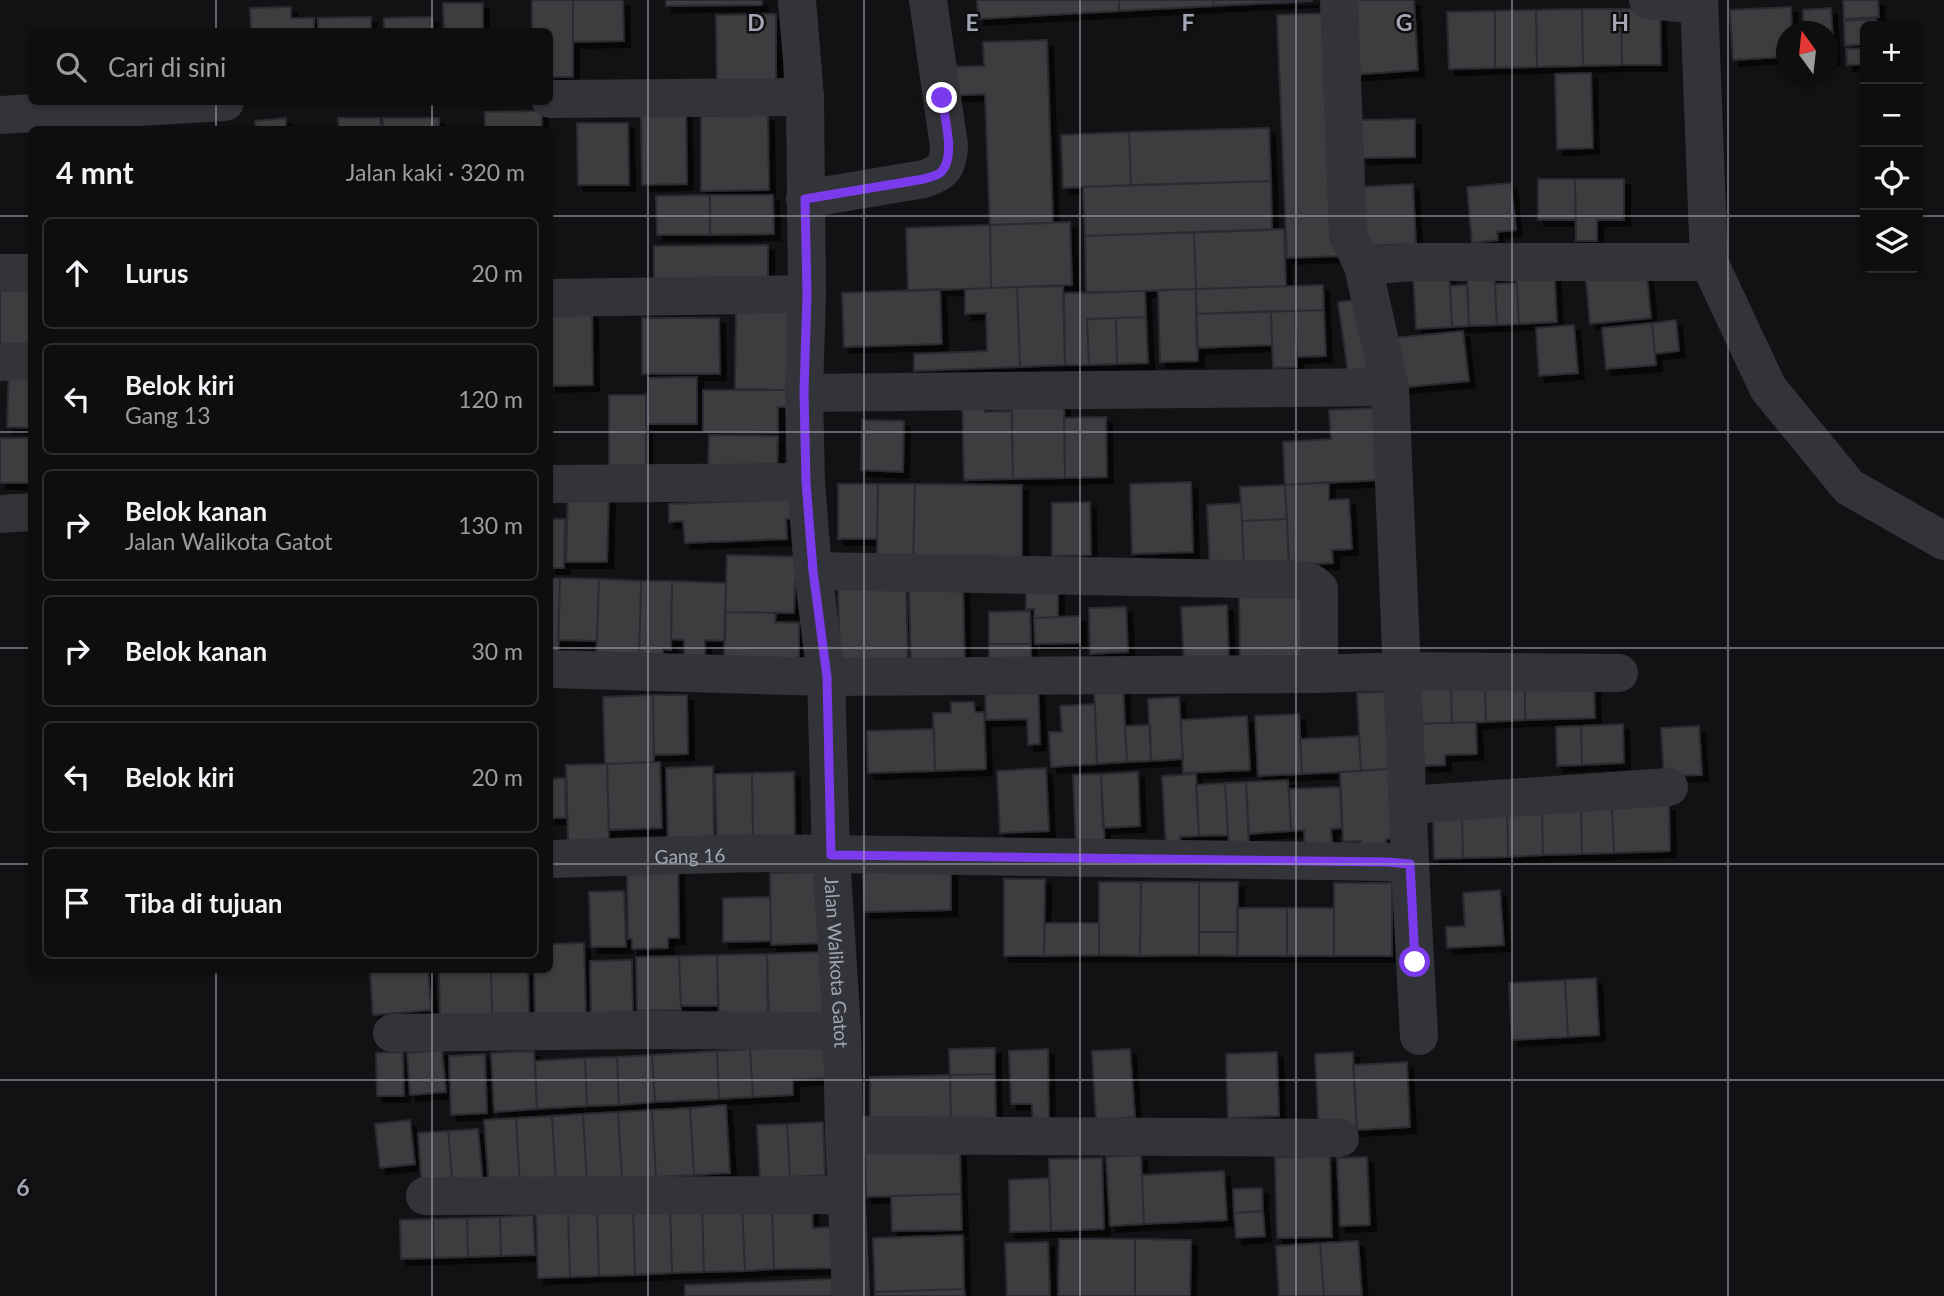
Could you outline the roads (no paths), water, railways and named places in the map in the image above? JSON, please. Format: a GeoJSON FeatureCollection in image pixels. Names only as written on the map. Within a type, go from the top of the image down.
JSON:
{"type":"FeatureCollection","features":[{"type":"Feature","properties":{"kind":"street","name":"Jalan Walikota Gatot"},"geometry":{"type":"LineString","coordinates":[[797,0],[805,97],[806,482],[813,571],[827,677],[831,855],[842,1031],[851,1296]]}},
{"type":"Feature","properties":{"kind":"street"},"geometry":{"type":"LineString","coordinates":[[805,199],[924,179],[938,174],[948,162],[928,0]]}},
{"type":"Feature","properties":{"kind":"street"},"geometry":{"type":"LineString","coordinates":[[1339,0],[1348,235],[1363,266],[1390,387],[1419,1036]]}},
{"type":"Feature","properties":{"kind":"street"},"geometry":{"type":"LineString","coordinates":[[1648,0],[1699,2],[1709,262],[1768,388],[1849,487],[1944,541]]}},
{"type":"Feature","properties":{"kind":"street"},"geometry":{"type":"LineString","coordinates":[[553,99],[805,97]]}},
{"type":"Feature","properties":{"kind":"street"},"geometry":{"type":"LineString","coordinates":[[0,115],[173,105]]}},
{"type":"Feature","properties":{"kind":"street"},"geometry":{"type":"LineString","coordinates":[[1363,266],[1412,262],[1709,262]]}},
{"type":"Feature","properties":{"kind":"street"},"geometry":{"type":"LineString","coordinates":[[0,273],[28,274]]}},
{"type":"Feature","properties":{"kind":"street"},"geometry":{"type":"LineString","coordinates":[[553,298],[807,294]]}},
{"type":"Feature","properties":{"kind":"street"},"geometry":{"type":"LineString","coordinates":[[0,362],[28,361]]}},
{"type":"Feature","properties":{"kind":"street"},"geometry":{"type":"LineString","coordinates":[[804,393],[1390,387]]}},
{"type":"Feature","properties":{"kind":"street"},"geometry":{"type":"LineString","coordinates":[[553,484],[806,482]]}},
{"type":"Feature","properties":{"kind":"street"},"geometry":{"type":"LineString","coordinates":[[0,514],[28,512]]}},
{"type":"Feature","properties":{"kind":"street"},"geometry":{"type":"LineString","coordinates":[[813,571],[1304,580],[1319,589],[1319,674]]}},
{"type":"Feature","properties":{"kind":"street"},"geometry":{"type":"LineString","coordinates":[[553,669],[827,677],[1319,674],[1401,671],[1619,673]]}},
{"type":"Feature","properties":{"kind":"street"},"geometry":{"type":"LineString","coordinates":[[1409,805],[1670,787]]}},
{"type":"Feature","properties":{"kind":"street","name":"Gang 16"},"geometry":{"type":"LineString","coordinates":[[553,859],[754,853],[1410,864]]}},
{"type":"Feature","properties":{"kind":"street"},"geometry":{"type":"LineString","coordinates":[[392,1033],[842,1031]]}},
{"type":"Feature","properties":{"kind":"street"},"geometry":{"type":"LineString","coordinates":[[844,1135],[1340,1138]]}},
{"type":"Feature","properties":{"kind":"street"},"geometry":{"type":"LineString","coordinates":[[425,1196],[846,1195]]}}]}
